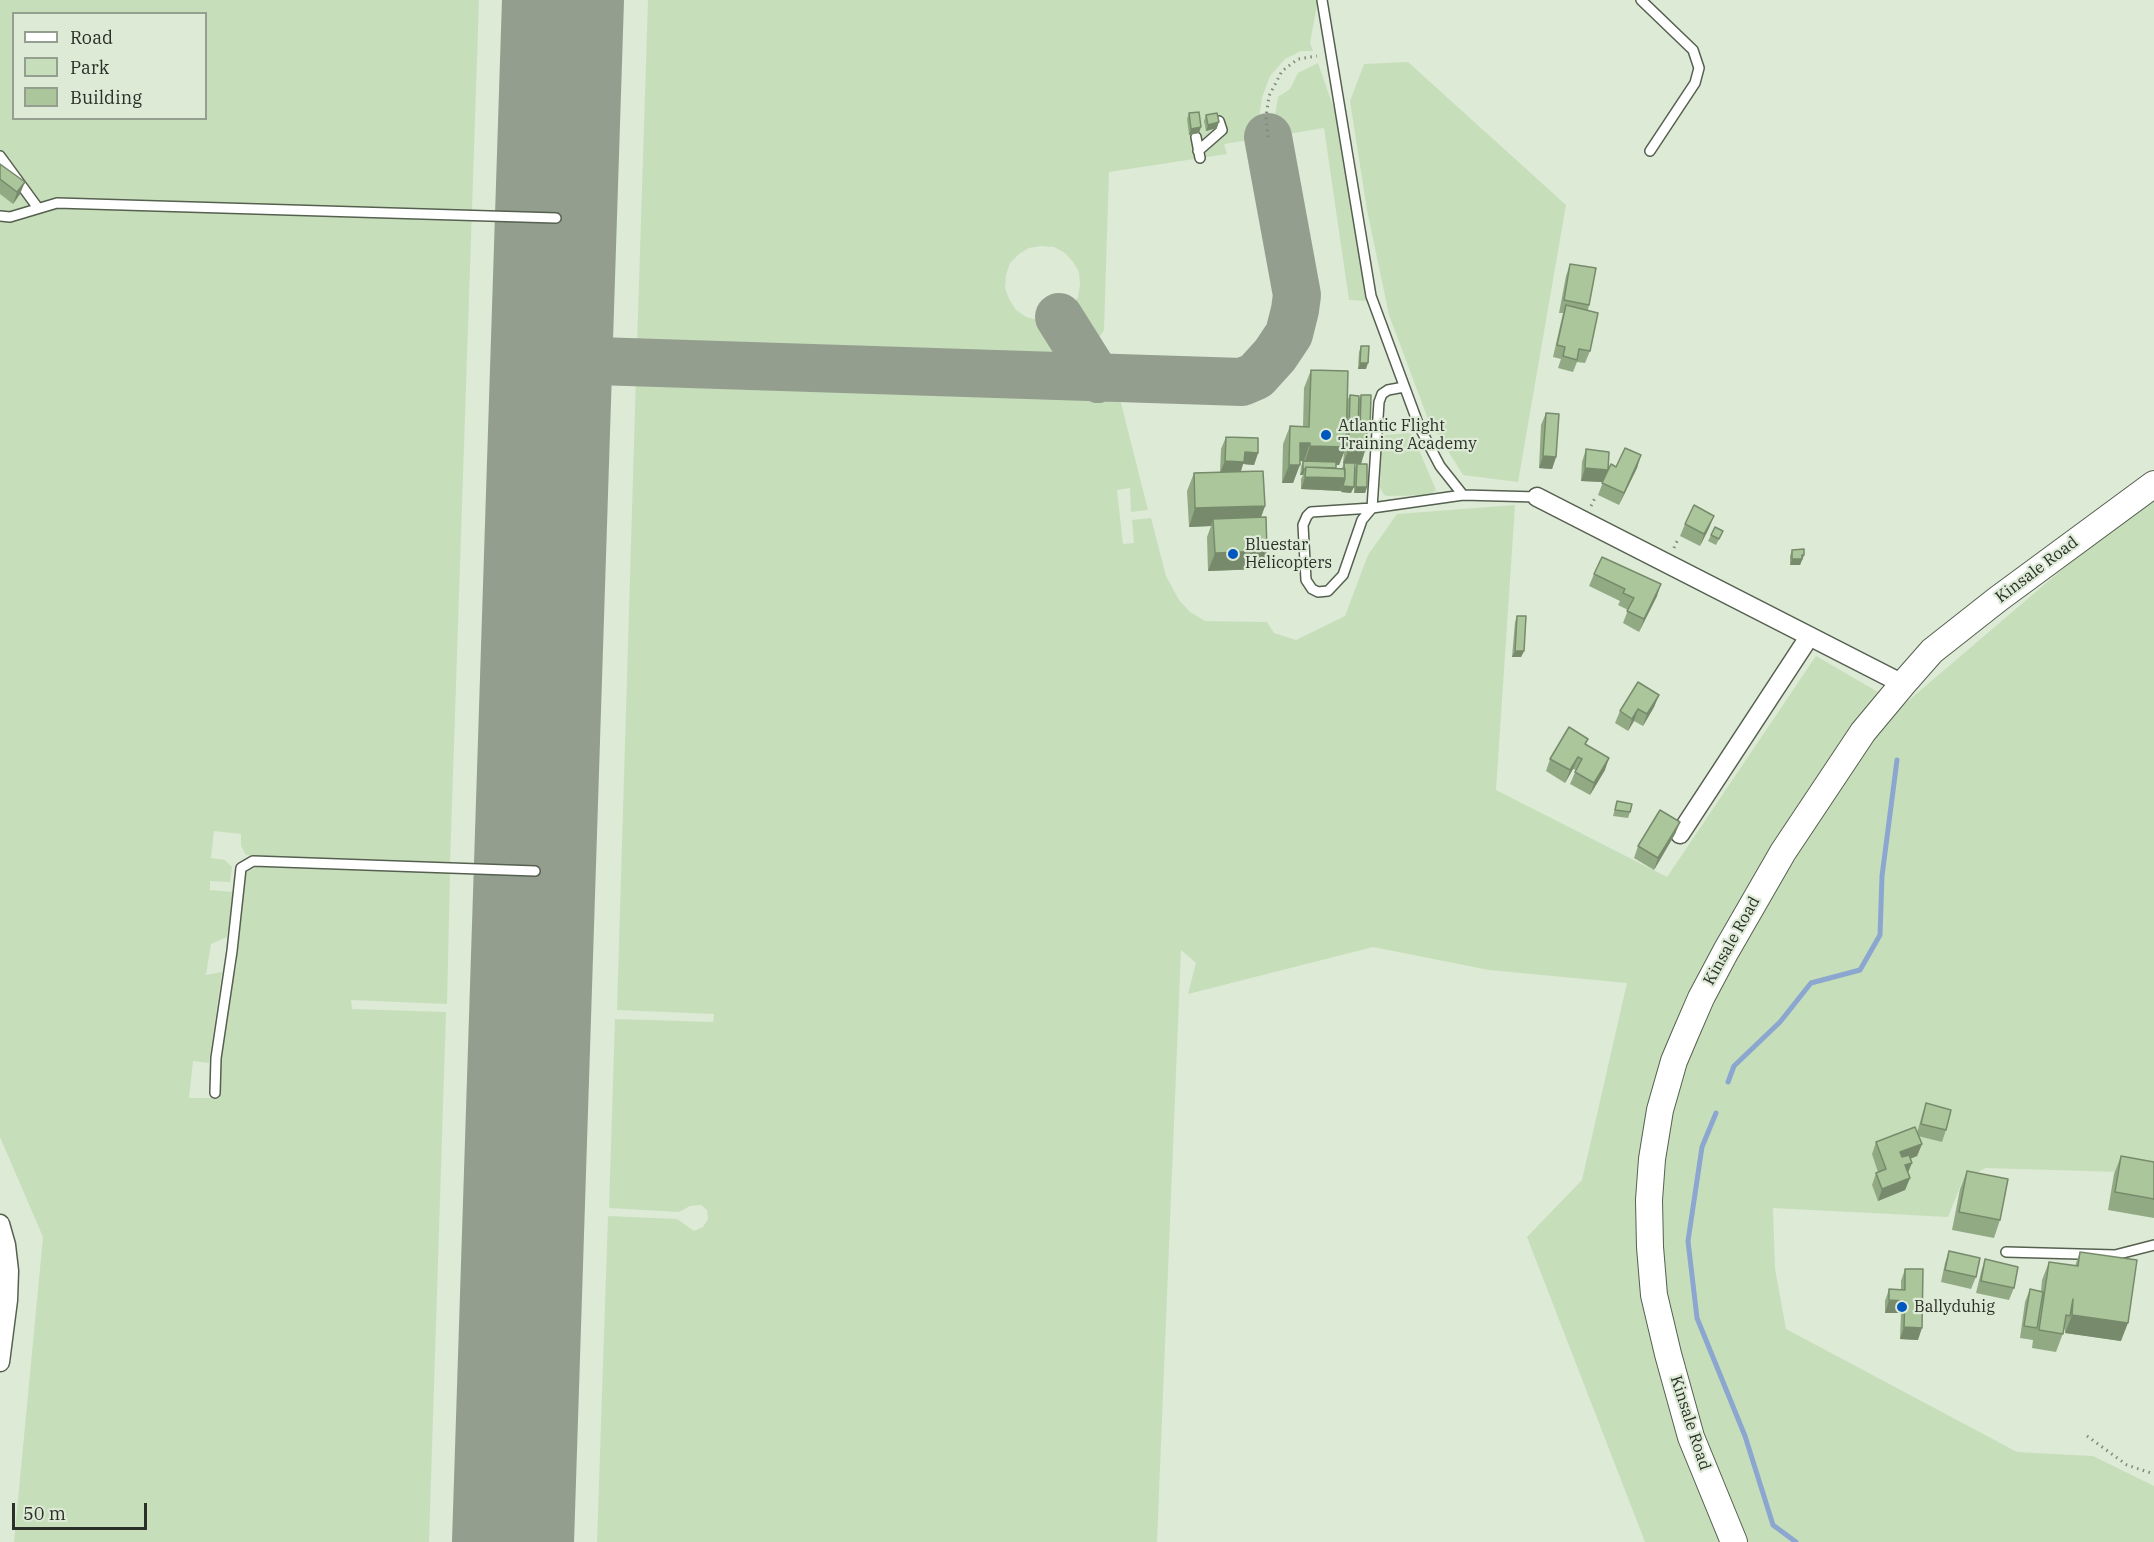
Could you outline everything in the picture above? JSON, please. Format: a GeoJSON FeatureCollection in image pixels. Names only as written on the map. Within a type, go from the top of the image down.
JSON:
{"type":"FeatureCollection","features":[{"type":"Feature","properties":{"kind":"main road","name":"Kinsale Road"},"geometry":{"type":"LineString","coordinates":[[1734,1542],[1691,1437],[1654,1295],[1649,1200],[1652,1159],[1660,1110],[1674,1061],[1701,999],[1747,913],[1783,852],[1863,732],[1932,651],[2154,484]]}},
{"type":"Feature","properties":{"kind":"street"},"geometry":{"type":"LineString","coordinates":[[1537,497],[1903,684]]}},
{"type":"Feature","properties":{"kind":"street"},"geometry":{"type":"LineString","coordinates":[[1680,834],[1809,637]]}},
{"type":"Feature","properties":{"kind":"street"},"geometry":{"type":"LineString","coordinates":[[0,1224],[6,1245],[9,1271],[8,1300],[0,1362]]}},
{"type":"Feature","properties":{"kind":"lane"},"geometry":{"type":"LineString","coordinates":[[1322,0],[1371,296],[1419,426],[1440,466],[1463,495]]}},
{"type":"Feature","properties":{"kind":"lane"},"geometry":{"type":"LineString","coordinates":[[1641,0],[1693,50],[1699,68],[1695,83],[1650,151]]}},
{"type":"Feature","properties":{"kind":"lane"},"geometry":{"type":"LineString","coordinates":[[1196,136],[1199,154],[1222,130],[1219,121]]}},
{"type":"Feature","properties":{"kind":"lane"},"geometry":{"type":"LineString","coordinates":[[0,156],[38,208]]}},
{"type":"Feature","properties":{"kind":"lane"},"geometry":{"type":"LineString","coordinates":[[0,216],[10,217],[57,203],[556,219]]}},
{"type":"Feature","properties":{"kind":"lane"},"geometry":{"type":"LineString","coordinates":[[1404,387],[1388,390],[1382,394],[1379,402],[1372,508],[1362,520],[1343,574],[1328,591],[1318,592],[1312,589],[1306,580],[1304,525],[1311,512],[1372,508],[1463,495],[1537,497]]}},
{"type":"Feature","properties":{"kind":"lane"},"geometry":{"type":"LineString","coordinates":[[215,1093],[216,1058],[232,951],[241,868],[253,861],[535,871]]}},
{"type":"Feature","properties":{"kind":"lane"},"geometry":{"type":"LineString","coordinates":[[2006,1252],[2115,1255],[2154,1245]]}},
{"type":"Feature","properties":{"kind":"path"},"geometry":{"type":"LineString","coordinates":[[1268,137],[1266,117],[1269,96],[1282,70],[1298,59],[1316,56],[1332,57]]}},
{"type":"Feature","properties":{"kind":"path"},"geometry":{"type":"LineString","coordinates":[[2087,1436],[2127,1465],[2154,1474]]}},
{"type":"Feature","properties":{"kind":"green space"},"geometry":{"type":"Polygon","coordinates":[[[0,0],[479,0],[450,863],[246,855],[241,846],[241,834],[214,831],[211,858],[225,860],[232,867],[230,882],[210,881],[210,890],[233,892],[227,937],[211,944],[206,975],[222,972],[209,1063],[193,1061],[189,1098],[220,1098],[220,1061],[232,969],[236,970],[243,874],[257,867],[450,873],[447,1004],[351,1000],[352,1009],[446,1012],[429,1542],[14,1542],[43,1237],[0,1137],[0,0]]]}},
{"type":"Feature","properties":{"kind":"green space"},"geometry":{"type":"Polygon","coordinates":[[[648,0],[1318,0],[1310,43],[1313,51],[1301,51],[1285,59],[1270,76],[1262,98],[1259,118],[1261,138],[1224,144],[1227,154],[1109,172],[1104,330],[1090,352],[1067,312],[1078,297],[1080,285],[1079,272],[1065,253],[1054,247],[1029,248],[1010,263],[1005,288],[1009,299],[1016,310],[1026,317],[1051,320],[1057,326],[1076,359],[1066,364],[637,346],[648,0]]]}},
{"type":"Feature","properties":{"kind":"green space"},"geometry":{"type":"Polygon","coordinates":[[[1408,62],[1566,205],[1518,482],[1463,475],[1428,419],[1389,315],[1367,210],[1350,101],[1364,64],[1408,62]]]}},
{"type":"Feature","properties":{"kind":"green space"},"geometry":{"type":"Polygon","coordinates":[[[1318,63],[1335,112],[1367,301],[1349,300],[1324,128],[1275,136],[1278,97],[1290,89],[1298,73],[1318,63]]]}},
{"type":"Feature","properties":{"kind":"green space"},"geometry":{"type":"Polygon","coordinates":[[[636,377],[1119,395],[1148,510],[1131,512],[1130,488],[1117,490],[1123,544],[1134,543],[1132,520],[1151,518],[1166,576],[1179,600],[1190,612],[1205,621],[1267,622],[1274,633],[1296,640],[1345,616],[1368,555],[1397,514],[1515,505],[1496,790],[1667,877],[1816,656],[1902,706],[2099,538],[2154,501],[2154,1173],[1985,1168],[1962,1182],[1948,1217],[1773,1208],[1775,1269],[1786,1329],[2017,1452],[2093,1456],[2154,1486],[2154,1542],[1645,1542],[1527,1237],[1582,1180],[1627,983],[1489,970],[1373,947],[1188,994],[1196,963],[1181,950],[1157,1542],[597,1542],[608,1216],[677,1219],[694,1231],[703,1227],[708,1219],[707,1210],[701,1205],[690,1206],[679,1212],[609,1208],[615,1019],[713,1022],[714,1014],[617,1010],[636,377]]]}},
{"type":"Feature","properties":{"kind":"green space"},"geometry":{"type":"Polygon","coordinates":[[[1409,433],[1413,436],[1436,490],[1430,495],[1384,495],[1380,487],[1382,439],[1385,435],[1409,433]]]}},
{"type":"Feature","properties":{"kind":"building"},"geometry":{"type":"Polygon","coordinates":[[[1199,112],[1201,127],[1191,129],[1189,113],[1199,112]]]}},
{"type":"Feature","properties":{"kind":"building"},"geometry":{"type":"Polygon","coordinates":[[[1217,113],[1219,122],[1208,125],[1206,115],[1217,113]]]}},
{"type":"Feature","properties":{"kind":"building"},"geometry":{"type":"Polygon","coordinates":[[[0,164],[25,182],[17,192],[0,179],[0,164]]]}},
{"type":"Feature","properties":{"kind":"building"},"geometry":{"type":"Polygon","coordinates":[[[1570,264],[1596,268],[1589,305],[1564,300],[1570,264]]]}},
{"type":"Feature","properties":{"kind":"building"},"geometry":{"type":"Polygon","coordinates":[[[1566,305],[1598,313],[1590,351],[1579,349],[1577,360],[1563,356],[1565,347],[1557,345],[1566,305]]]}},
{"type":"Feature","properties":{"kind":"building"},"geometry":{"type":"Polygon","coordinates":[[[1361,346],[1369,346],[1368,363],[1360,363],[1361,346]]]}},
{"type":"Feature","properties":{"kind":"building"},"geometry":{"type":"Polygon","coordinates":[[[1311,370],[1348,371],[1346,447],[1310,446],[1310,443],[1300,443],[1300,465],[1289,465],[1290,426],[1309,427],[1311,370]]]}},
{"type":"Feature","properties":{"kind":"building"},"geometry":{"type":"Polygon","coordinates":[[[1350,395],[1359,396],[1358,428],[1349,427],[1350,395]]]}},
{"type":"Feature","properties":{"kind":"building"},"geometry":{"type":"Polygon","coordinates":[[[1361,395],[1371,395],[1370,429],[1360,428],[1361,395]]]}},
{"type":"Feature","properties":{"kind":"building"},"geometry":{"type":"Polygon","coordinates":[[[1546,413],[1559,414],[1556,457],[1543,456],[1546,413]]]}},
{"type":"Feature","properties":{"kind":"building"},"geometry":{"type":"Polygon","coordinates":[[[1349,427],[1367,428],[1365,451],[1348,451],[1349,427]]]}},
{"type":"Feature","properties":{"kind":"building"},"geometry":{"type":"Polygon","coordinates":[[[1226,437],[1258,438],[1258,453],[1245,452],[1244,462],[1225,461],[1226,437]]]}},
{"type":"Feature","properties":{"kind":"building"},"geometry":{"type":"Polygon","coordinates":[[[1625,448],[1641,455],[1624,493],[1602,483],[1611,464],[1616,467],[1625,448]]]}},
{"type":"Feature","properties":{"kind":"building"},"geometry":{"type":"Polygon","coordinates":[[[1586,449],[1609,452],[1608,470],[1585,468],[1586,449]]]}},
{"type":"Feature","properties":{"kind":"building"},"geometry":{"type":"Polygon","coordinates":[[[1303,461],[1336,462],[1336,468],[1306,467],[1303,469],[1303,461]]]}},
{"type":"Feature","properties":{"kind":"building"},"geometry":{"type":"Polygon","coordinates":[[[1344,463],[1355,463],[1354,487],[1343,486],[1344,463]]]}},
{"type":"Feature","properties":{"kind":"building"},"geometry":{"type":"Polygon","coordinates":[[[1357,464],[1367,464],[1367,487],[1356,487],[1357,464]]]}},
{"type":"Feature","properties":{"kind":"building"},"geometry":{"type":"Polygon","coordinates":[[[1306,467],[1345,469],[1345,478],[1305,477],[1306,467]]]}},
{"type":"Feature","properties":{"kind":"building"},"geometry":{"type":"Polygon","coordinates":[[[1263,471],[1265,506],[1195,508],[1194,473],[1263,471]]]}},
{"type":"Feature","properties":{"kind":"building"},"geometry":{"type":"Polygon","coordinates":[[[1694,505],[1714,516],[1704,534],[1685,524],[1694,505]]]}},
{"type":"Feature","properties":{"kind":"building"},"geometry":{"type":"Polygon","coordinates":[[[1266,517],[1267,551],[1215,553],[1213,519],[1266,517]]]}},
{"type":"Feature","properties":{"kind":"building"},"geometry":{"type":"Polygon","coordinates":[[[1715,527],[1723,531],[1719,539],[1711,535],[1715,527]]]}},
{"type":"Feature","properties":{"kind":"building"},"geometry":{"type":"Polygon","coordinates":[[[1804,549],[1802,559],[1792,559],[1792,550],[1804,549]]]}},
{"type":"Feature","properties":{"kind":"building"},"geometry":{"type":"Polygon","coordinates":[[[1602,557],[1661,584],[1644,619],[1627,611],[1634,598],[1623,593],[1625,589],[1594,574],[1602,557]]]}},
{"type":"Feature","properties":{"kind":"building"},"geometry":{"type":"Polygon","coordinates":[[[1517,616],[1526,616],[1524,651],[1515,651],[1517,616]]]}},
{"type":"Feature","properties":{"kind":"building"},"geometry":{"type":"Polygon","coordinates":[[[1638,682],[1659,695],[1647,714],[1638,709],[1632,719],[1620,711],[1638,682]]]}},
{"type":"Feature","properties":{"kind":"building"},"geometry":{"type":"Polygon","coordinates":[[[1569,727],[1588,739],[1585,744],[1609,758],[1594,783],[1575,772],[1582,759],[1578,757],[1570,770],[1550,759],[1569,727]]]}},
{"type":"Feature","properties":{"kind":"building"},"geometry":{"type":"Polygon","coordinates":[[[1617,801],[1632,804],[1630,812],[1615,810],[1617,801]]]}},
{"type":"Feature","properties":{"kind":"building"},"geometry":{"type":"Polygon","coordinates":[[[1660,810],[1680,822],[1658,858],[1638,846],[1660,810]]]}},
{"type":"Feature","properties":{"kind":"building"},"geometry":{"type":"Polygon","coordinates":[[[1926,1103],[1951,1110],[1946,1130],[1921,1124],[1926,1103]]]}},
{"type":"Feature","properties":{"kind":"building"},"geometry":{"type":"Polygon","coordinates":[[[1915,1127],[1922,1144],[1900,1152],[1902,1157],[1909,1155],[1912,1163],[1905,1165],[1910,1178],[1882,1189],[1876,1173],[1886,1169],[1876,1142],[1915,1127]]]}},
{"type":"Feature","properties":{"kind":"building"},"geometry":{"type":"Polygon","coordinates":[[[2121,1156],[2154,1162],[2154,1199],[2115,1192],[2121,1156]]]}},
{"type":"Feature","properties":{"kind":"building"},"geometry":{"type":"Polygon","coordinates":[[[1967,1171],[2008,1179],[2000,1220],[1959,1212],[1967,1171]]]}},
{"type":"Feature","properties":{"kind":"building"},"geometry":{"type":"Polygon","coordinates":[[[1949,1251],[1980,1258],[1976,1277],[1945,1270],[1949,1251]]]}},
{"type":"Feature","properties":{"kind":"building"},"geometry":{"type":"Polygon","coordinates":[[[2080,1252],[2137,1260],[2128,1323],[2072,1315],[2073,1299],[2070,1316],[2066,1315],[2063,1334],[2039,1330],[2049,1262],[2078,1266],[2080,1252]]]}},
{"type":"Feature","properties":{"kind":"building"},"geometry":{"type":"Polygon","coordinates":[[[1985,1259],[2018,1267],[2014,1288],[1981,1281],[1985,1259]]]}},
{"type":"Feature","properties":{"kind":"building"},"geometry":{"type":"Polygon","coordinates":[[[1905,1269],[1923,1269],[1922,1328],[1904,1327],[1905,1301],[1889,1300],[1889,1289],[1905,1290],[1905,1269]]]}},
{"type":"Feature","properties":{"kind":"building"},"geometry":{"type":"Polygon","coordinates":[[[2030,1289],[2043,1292],[2037,1328],[2024,1326],[2030,1289]]]}},
{"type":"Feature","properties":{"kind":"waterway"},"geometry":{"type":"LineString","coordinates":[[1728,1082],[1734,1066],[1780,1022],[1811,983],[1860,970],[1880,935],[1882,876],[1897,760]]}},
{"type":"Feature","properties":{"kind":"waterway"},"geometry":{"type":"LineString","coordinates":[[1716,1113],[1702,1147],[1688,1241],[1697,1318],[1745,1436],[1773,1525],[1796,1542]]}},
{"type":"Feature","properties":{"kind":"taxiway"},"geometry":{"type":"LineString","coordinates":[[550,405],[565,378],[580,367],[597,361],[1242,382],[1256,376],[1275,355],[1289,334],[1297,295],[1268,137]]}},
{"type":"Feature","properties":{"kind":"taxiway"},"geometry":{"type":"LineString","coordinates":[[553,312],[565,335],[577,349],[597,361]]}},
{"type":"Feature","properties":{"kind":"taxiway"},"geometry":{"type":"LineString","coordinates":[[1059,317],[1098,379]]}},
{"type":"Feature","properties":{"kind":"runway"},"geometry":{"type":"LineString","coordinates":[[513,1542],[563,0]]}},
{"type":"Feature","properties":{"kind":"place","name":"Atlantic Flight Training Academy"},"geometry":{"type":"Point","coordinates":[1326,435]}},
{"type":"Feature","properties":{"kind":"place","name":"Bluestar Helicopters"},"geometry":{"type":"Point","coordinates":[1233,554]}},
{"type":"Feature","properties":{"kind":"place","name":"Ballyduhig"},"geometry":{"type":"Point","coordinates":[1902,1307]}}]}
